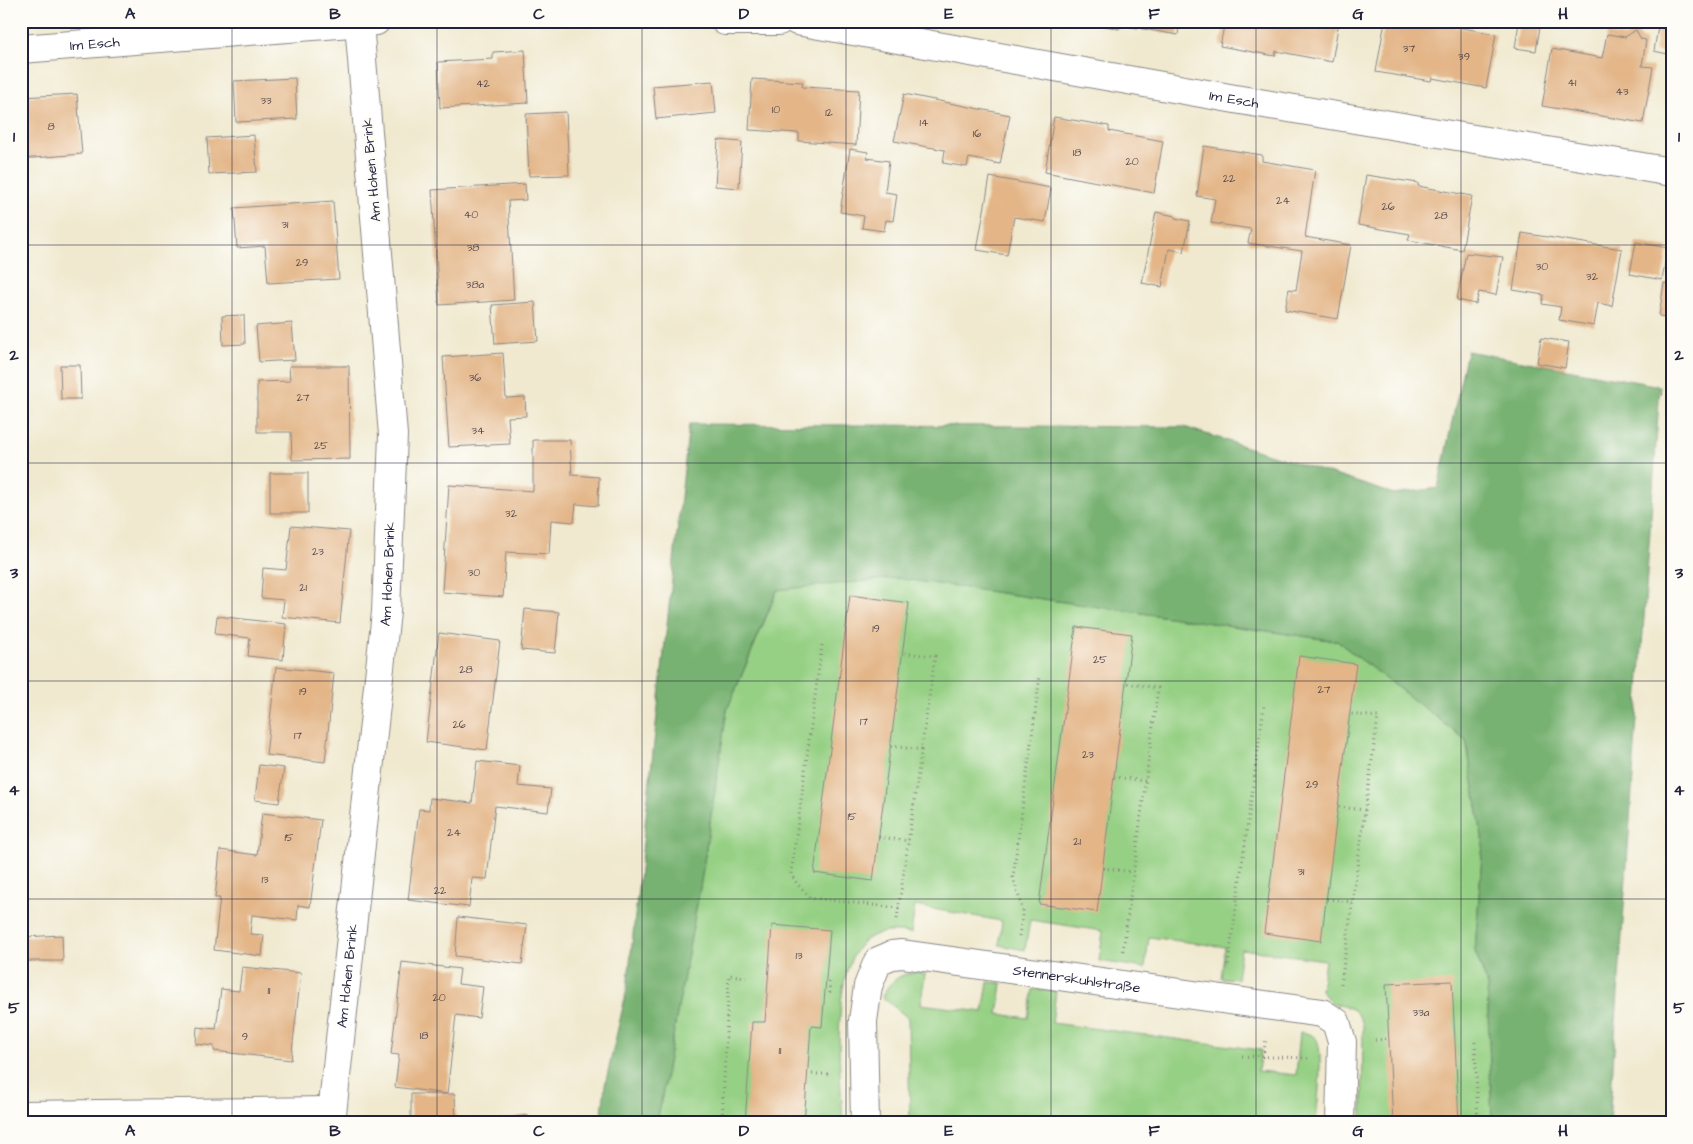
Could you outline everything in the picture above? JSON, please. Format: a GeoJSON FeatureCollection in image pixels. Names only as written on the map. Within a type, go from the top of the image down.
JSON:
{"type":"FeatureCollection","features":[{"type":"Feature","properties":{"kind":"street"},"geometry":{"type":"LineString","coordinates":[[725,21],[778,21]]}},
{"type":"Feature","properties":{"kind":"street","name":"Im Esch"},"geometry":{"type":"LineString","coordinates":[[797,21],[1234,99],[1672,172]]}},
{"type":"Feature","properties":{"kind":"street","name":"Im Esch"},"geometry":{"type":"LineString","coordinates":[[21,49],[368,22]]}},
{"type":"Feature","properties":{"kind":"street","name":"Am Hohen Brink"},"geometry":{"type":"LineString","coordinates":[[331,1117],[386,612],[393,435],[368,22]]}},
{"type":"Feature","properties":{"kind":"street","name":"Stennerskuhlstraße"},"geometry":{"type":"LineString","coordinates":[[892,955],[902,954],[1322,1013],[1336,1022]]}},
{"type":"Feature","properties":{"kind":"street"},"geometry":{"type":"LineString","coordinates":[[865,1123],[863,1021],[868,986],[878,961],[892,955]]}},
{"type":"Feature","properties":{"kind":"street"},"geometry":{"type":"LineString","coordinates":[[1336,1022],[1342,1042],[1340,1123]]}},
{"type":"Feature","properties":{"kind":"street"},"geometry":{"type":"LineString","coordinates":[[21,1115],[331,1117]]}},
{"type":"Feature","properties":{"kind":"path"},"geometry":{"type":"LineString","coordinates":[[1662,394],[1672,396]]}},
{"type":"Feature","properties":{"kind":"path"},"geometry":{"type":"LineString","coordinates":[[822,645],[791,874],[798,885],[811,898],[899,908]]}},
{"type":"Feature","properties":{"kind":"path"},"geometry":{"type":"LineString","coordinates":[[892,955],[935,656],[903,653]]}},
{"type":"Feature","properties":{"kind":"path"},"geometry":{"type":"LineString","coordinates":[[1013,970],[1023,911],[1013,877],[1040,676]]}},
{"type":"Feature","properties":{"kind":"path"},"geometry":{"type":"LineString","coordinates":[[1119,984],[1158,688],[1126,684]]}},
{"type":"Feature","properties":{"kind":"path"},"geometry":{"type":"LineString","coordinates":[[1223,999],[1264,706]]}},
{"type":"Feature","properties":{"kind":"path"},"geometry":{"type":"LineString","coordinates":[[1336,1022],[1378,717],[1350,714]]}},
{"type":"Feature","properties":{"kind":"path"},"geometry":{"type":"LineString","coordinates":[[891,746],[922,750]]}},
{"type":"Feature","properties":{"kind":"path"},"geometry":{"type":"LineString","coordinates":[[1114,777],[1146,780]]}},
{"type":"Feature","properties":{"kind":"path"},"geometry":{"type":"LineString","coordinates":[[1339,807],[1365,810]]}},
{"type":"Feature","properties":{"kind":"path"},"geometry":{"type":"LineString","coordinates":[[879,837],[909,841]]}},
{"type":"Feature","properties":{"kind":"path"},"geometry":{"type":"LineString","coordinates":[[1103,868],[1133,872]]}},
{"type":"Feature","properties":{"kind":"path"},"geometry":{"type":"LineString","coordinates":[[1326,899],[1353,902]]}},
{"type":"Feature","properties":{"kind":"path"},"geometry":{"type":"LineString","coordinates":[[722,1123],[728,975],[746,976]]}},
{"type":"Feature","properties":{"kind":"path"},"geometry":{"type":"LineString","coordinates":[[1474,1042],[1478,1123]]}},
{"type":"Feature","properties":{"kind":"path"},"geometry":{"type":"LineString","coordinates":[[1242,1056],[1342,1059]]}},
{"type":"Feature","properties":{"kind":"green space"},"geometry":{"type":"Polygon","coordinates":[[[1467,351],[1660,386],[1609,1123],[1492,1123],[1487,983],[1475,951],[1483,842],[1466,740],[1337,641],[896,578],[777,590],[727,710],[700,888],[657,1123],[601,1123],[605,1085],[627,989],[689,424],[1184,427],[1394,494],[1438,488],[1467,351]]]}},
{"type":"Feature","properties":{"kind":"green space"},"geometry":{"type":"Polygon","coordinates":[[[896,578],[1337,641],[1466,740],[1483,842],[1475,951],[1487,983],[1492,1123],[1362,1123],[1363,1024],[1360,1017],[1353,1010],[1331,1002],[1321,990],[1325,960],[1241,949],[1237,979],[1221,978],[1225,947],[1149,937],[1145,968],[1099,961],[1103,931],[1030,920],[1025,950],[999,945],[1002,921],[915,906],[911,933],[885,932],[870,937],[856,950],[847,970],[842,995],[839,1052],[843,1123],[657,1123],[700,888],[727,710],[778,589],[896,578]]]}},
{"type":"Feature","properties":{"kind":"green space"},"geometry":{"type":"Polygon","coordinates":[[[919,972],[925,974],[921,1004],[983,1012],[988,982],[1002,983],[998,1014],[1028,1018],[1033,989],[1056,991],[1052,1023],[1261,1050],[1258,1071],[1296,1075],[1300,1032],[1309,1034],[1317,1040],[1320,1056],[1316,1123],[910,1123],[908,1018],[882,997],[897,978],[919,972]]]}},
{"type":"Feature","properties":{"kind":"building"},"geometry":{"type":"Polygon","coordinates":[[[1084,21],[1180,21],[1178,35],[1120,25],[1119,29],[1084,21]]]}},
{"type":"Feature","properties":{"kind":"building"},"geometry":{"type":"Polygon","coordinates":[[[1225,21],[1339,21],[1332,62],[1276,51],[1275,56],[1220,46],[1225,21]]]}},
{"type":"Feature","properties":{"kind":"building"},"geometry":{"type":"Polygon","coordinates":[[[1385,21],[1442,21],[1441,24],[1496,34],[1486,88],[1432,78],[1431,81],[1376,72],[1385,21]]]}},
{"type":"Feature","properties":{"kind":"building"},"geometry":{"type":"Polygon","coordinates":[[[1514,21],[1541,21],[1536,51],[1515,48],[1519,23],[1514,21]]]}},
{"type":"Feature","properties":{"kind":"building"},"geometry":{"type":"Polygon","coordinates":[[[1659,21],[1672,21],[1672,55],[1654,51],[1659,21]]]}},
{"type":"Feature","properties":{"kind":"building"},"geometry":{"type":"Polygon","coordinates":[[[1636,30],[1641,39],[1646,40],[1642,66],[1653,67],[1643,123],[1542,106],[1552,49],[1602,58],[1607,34],[1625,37],[1636,30]]]}},
{"type":"Feature","properties":{"kind":"building"},"geometry":{"type":"Polygon","coordinates":[[[525,50],[528,103],[440,108],[438,62],[493,59],[493,52],[525,50]]]}},
{"type":"Feature","properties":{"kind":"building"},"geometry":{"type":"Polygon","coordinates":[[[295,78],[297,119],[236,122],[234,81],[295,78]]]}},
{"type":"Feature","properties":{"kind":"building"},"geometry":{"type":"Polygon","coordinates":[[[752,79],[803,82],[802,87],[859,90],[856,145],[799,141],[799,133],[749,130],[752,79]]]}},
{"type":"Feature","properties":{"kind":"building"},"geometry":{"type":"Polygon","coordinates":[[[713,81],[716,113],[656,119],[653,86],[713,81]]]}},
{"type":"Feature","properties":{"kind":"building"},"geometry":{"type":"Polygon","coordinates":[[[77,94],[82,154],[21,159],[21,97],[77,94]]]}},
{"type":"Feature","properties":{"kind":"building"},"geometry":{"type":"Polygon","coordinates":[[[904,94],[1010,115],[1000,164],[969,158],[967,167],[943,163],[945,150],[894,141],[904,94]]]}},
{"type":"Feature","properties":{"kind":"building"},"geometry":{"type":"Polygon","coordinates":[[[566,112],[569,175],[529,176],[526,114],[566,112]]]}},
{"type":"Feature","properties":{"kind":"building"},"geometry":{"type":"Polygon","coordinates":[[[1054,117],[1109,126],[1109,131],[1163,141],[1154,193],[1045,172],[1054,117]]]}},
{"type":"Feature","properties":{"kind":"building"},"geometry":{"type":"Polygon","coordinates":[[[254,135],[257,172],[209,174],[207,138],[254,135]]]}},
{"type":"Feature","properties":{"kind":"building"},"geometry":{"type":"Polygon","coordinates":[[[718,140],[742,142],[739,188],[715,186],[718,140]]]}},
{"type":"Feature","properties":{"kind":"building"},"geometry":{"type":"Polygon","coordinates":[[[1204,146],[1262,155],[1262,161],[1315,170],[1305,237],[1351,245],[1338,319],[1285,310],[1289,289],[1296,290],[1302,251],[1248,243],[1251,229],[1211,223],[1215,199],[1197,196],[1204,146]]]}},
{"type":"Feature","properties":{"kind":"building"},"geometry":{"type":"Polygon","coordinates":[[[850,149],[868,152],[867,158],[889,161],[885,192],[897,194],[893,221],[886,220],[884,231],[862,228],[864,216],[840,212],[850,149]]]}},
{"type":"Feature","properties":{"kind":"building"},"geometry":{"type":"Polygon","coordinates":[[[1366,175],[1418,183],[1418,186],[1472,196],[1462,250],[1408,240],[1410,234],[1358,225],[1366,175]]]}},
{"type":"Feature","properties":{"kind":"building"},"geometry":{"type":"Polygon","coordinates":[[[990,177],[1051,188],[1045,222],[1014,217],[1007,255],[977,250],[990,177]]]}},
{"type":"Feature","properties":{"kind":"building"},"geometry":{"type":"Polygon","coordinates":[[[525,184],[526,200],[508,201],[514,300],[439,305],[432,190],[525,184]]]}},
{"type":"Feature","properties":{"kind":"building"},"geometry":{"type":"Polygon","coordinates":[[[333,201],[339,279],[268,283],[265,246],[237,248],[234,208],[333,201]]]}},
{"type":"Feature","properties":{"kind":"building"},"geometry":{"type":"Polygon","coordinates":[[[1156,212],[1190,221],[1184,252],[1169,249],[1162,287],[1142,283],[1156,212]]]}},
{"type":"Feature","properties":{"kind":"building"},"geometry":{"type":"Polygon","coordinates":[[[1522,233],[1622,249],[1612,306],[1598,303],[1594,326],[1559,320],[1561,307],[1542,304],[1544,295],[1513,290],[1522,233]]]}},
{"type":"Feature","properties":{"kind":"building"},"geometry":{"type":"Polygon","coordinates":[[[1636,242],[1668,248],[1662,280],[1630,274],[1636,242]]]}},
{"type":"Feature","properties":{"kind":"building"},"geometry":{"type":"Polygon","coordinates":[[[1466,253],[1503,257],[1496,295],[1479,292],[1476,304],[1457,300],[1466,253]]]}},
{"type":"Feature","properties":{"kind":"building"},"geometry":{"type":"Polygon","coordinates":[[[1664,283],[1672,284],[1672,318],[1659,316],[1664,283]]]}},
{"type":"Feature","properties":{"kind":"building"},"geometry":{"type":"Polygon","coordinates":[[[535,302],[538,341],[495,344],[492,305],[535,302]]]}},
{"type":"Feature","properties":{"kind":"building"},"geometry":{"type":"Polygon","coordinates":[[[244,315],[245,344],[223,345],[222,316],[244,315]]]}},
{"type":"Feature","properties":{"kind":"building"},"geometry":{"type":"Polygon","coordinates":[[[292,323],[295,360],[259,362],[256,326],[292,323]]]}},
{"type":"Feature","properties":{"kind":"building"},"geometry":{"type":"Polygon","coordinates":[[[1541,338],[1569,342],[1565,368],[1537,363],[1541,338]]]}},
{"type":"Feature","properties":{"kind":"building"},"geometry":{"type":"Polygon","coordinates":[[[503,353],[506,398],[525,397],[526,416],[508,417],[510,444],[449,447],[443,357],[503,353]]]}},
{"type":"Feature","properties":{"kind":"building"},"geometry":{"type":"Polygon","coordinates":[[[60,365],[80,365],[81,399],[61,399],[60,365]]]}},
{"type":"Feature","properties":{"kind":"building"},"geometry":{"type":"Polygon","coordinates":[[[289,366],[349,366],[350,459],[292,460],[291,432],[257,432],[257,382],[290,381],[289,366]]]}},
{"type":"Feature","properties":{"kind":"building"},"geometry":{"type":"Polygon","coordinates":[[[533,440],[570,440],[572,475],[599,477],[598,506],[576,504],[574,522],[551,520],[549,554],[506,552],[503,597],[442,592],[449,485],[533,491],[533,440]]]}},
{"type":"Feature","properties":{"kind":"building"},"geometry":{"type":"Polygon","coordinates":[[[270,473],[308,473],[308,513],[270,513],[270,473]]]}},
{"type":"Feature","properties":{"kind":"building"},"geometry":{"type":"Polygon","coordinates":[[[291,526],[349,531],[340,623],[282,617],[284,600],[261,598],[263,568],[286,570],[291,526]]]}},
{"type":"Feature","properties":{"kind":"building"},"geometry":{"type":"Polygon","coordinates":[[[850,595],[909,603],[873,881],[814,873],[850,595]]]}},
{"type":"Feature","properties":{"kind":"building"},"geometry":{"type":"Polygon","coordinates":[[[525,609],[559,612],[555,653],[521,650],[525,609]]]}},
{"type":"Feature","properties":{"kind":"building"},"geometry":{"type":"Polygon","coordinates":[[[217,616],[286,624],[283,660],[248,656],[250,638],[215,634],[217,616]]]}},
{"type":"Feature","properties":{"kind":"building"},"geometry":{"type":"Polygon","coordinates":[[[1076,627],[1132,634],[1097,912],[1039,904],[1076,627]]]}},
{"type":"Feature","properties":{"kind":"building"},"geometry":{"type":"Polygon","coordinates":[[[439,633],[500,641],[487,750],[426,742],[439,633]]]}},
{"type":"Feature","properties":{"kind":"building"},"geometry":{"type":"Polygon","coordinates":[[[1299,656],[1356,664],[1321,941],[1264,933],[1299,656]]]}},
{"type":"Feature","properties":{"kind":"building"},"geometry":{"type":"Polygon","coordinates":[[[276,667],[334,673],[325,762],[266,755],[276,667]]]}},
{"type":"Feature","properties":{"kind":"building"},"geometry":{"type":"Polygon","coordinates":[[[477,761],[520,766],[518,786],[551,789],[548,812],[495,806],[487,879],[472,878],[469,907],[408,900],[419,809],[429,810],[430,798],[472,803],[477,761]]]}},
{"type":"Feature","properties":{"kind":"building"},"geometry":{"type":"Polygon","coordinates":[[[259,765],[284,768],[279,803],[255,800],[259,765]]]}},
{"type":"Feature","properties":{"kind":"building"},"geometry":{"type":"Polygon","coordinates":[[[262,813],[321,820],[310,907],[298,905],[297,920],[252,915],[250,934],[264,935],[262,956],[214,950],[220,898],[215,898],[220,850],[257,855],[262,813]]]}},
{"type":"Feature","properties":{"kind":"building"},"geometry":{"type":"Polygon","coordinates":[[[458,917],[527,925],[522,964],[455,956],[458,917]]]}},
{"type":"Feature","properties":{"kind":"building"},"geometry":{"type":"Polygon","coordinates":[[[21,921],[23,921],[24,937],[62,935],[63,961],[22,961],[21,921]]]}},
{"type":"Feature","properties":{"kind":"building"},"geometry":{"type":"Polygon","coordinates":[[[772,925],[830,930],[822,1027],[811,1026],[804,1123],[745,1123],[752,1022],[765,1022],[772,925]]]}},
{"type":"Feature","properties":{"kind":"building"},"geometry":{"type":"Polygon","coordinates":[[[402,962],[460,969],[458,984],[483,987],[479,1018],[456,1015],[447,1094],[395,1087],[399,1055],[391,1054],[402,962]]]}},
{"type":"Feature","properties":{"kind":"building"},"geometry":{"type":"Polygon","coordinates":[[[242,967],[301,973],[291,1060],[214,1051],[214,1046],[196,1044],[197,1027],[216,1029],[221,989],[239,991],[242,967]]]}},
{"type":"Feature","properties":{"kind":"building"},"geometry":{"type":"Polygon","coordinates":[[[1452,981],[1459,1123],[1393,1123],[1386,984],[1452,981]]]}},
{"type":"Feature","properties":{"kind":"building"},"geometry":{"type":"Polygon","coordinates":[[[411,1094],[455,1094],[456,1123],[411,1123],[411,1094]]]}},
{"type":"Feature","properties":{"kind":"building"},"geometry":{"type":"Polygon","coordinates":[[[527,1115],[529,1123],[492,1123],[492,1121],[527,1115]]]}}]}
